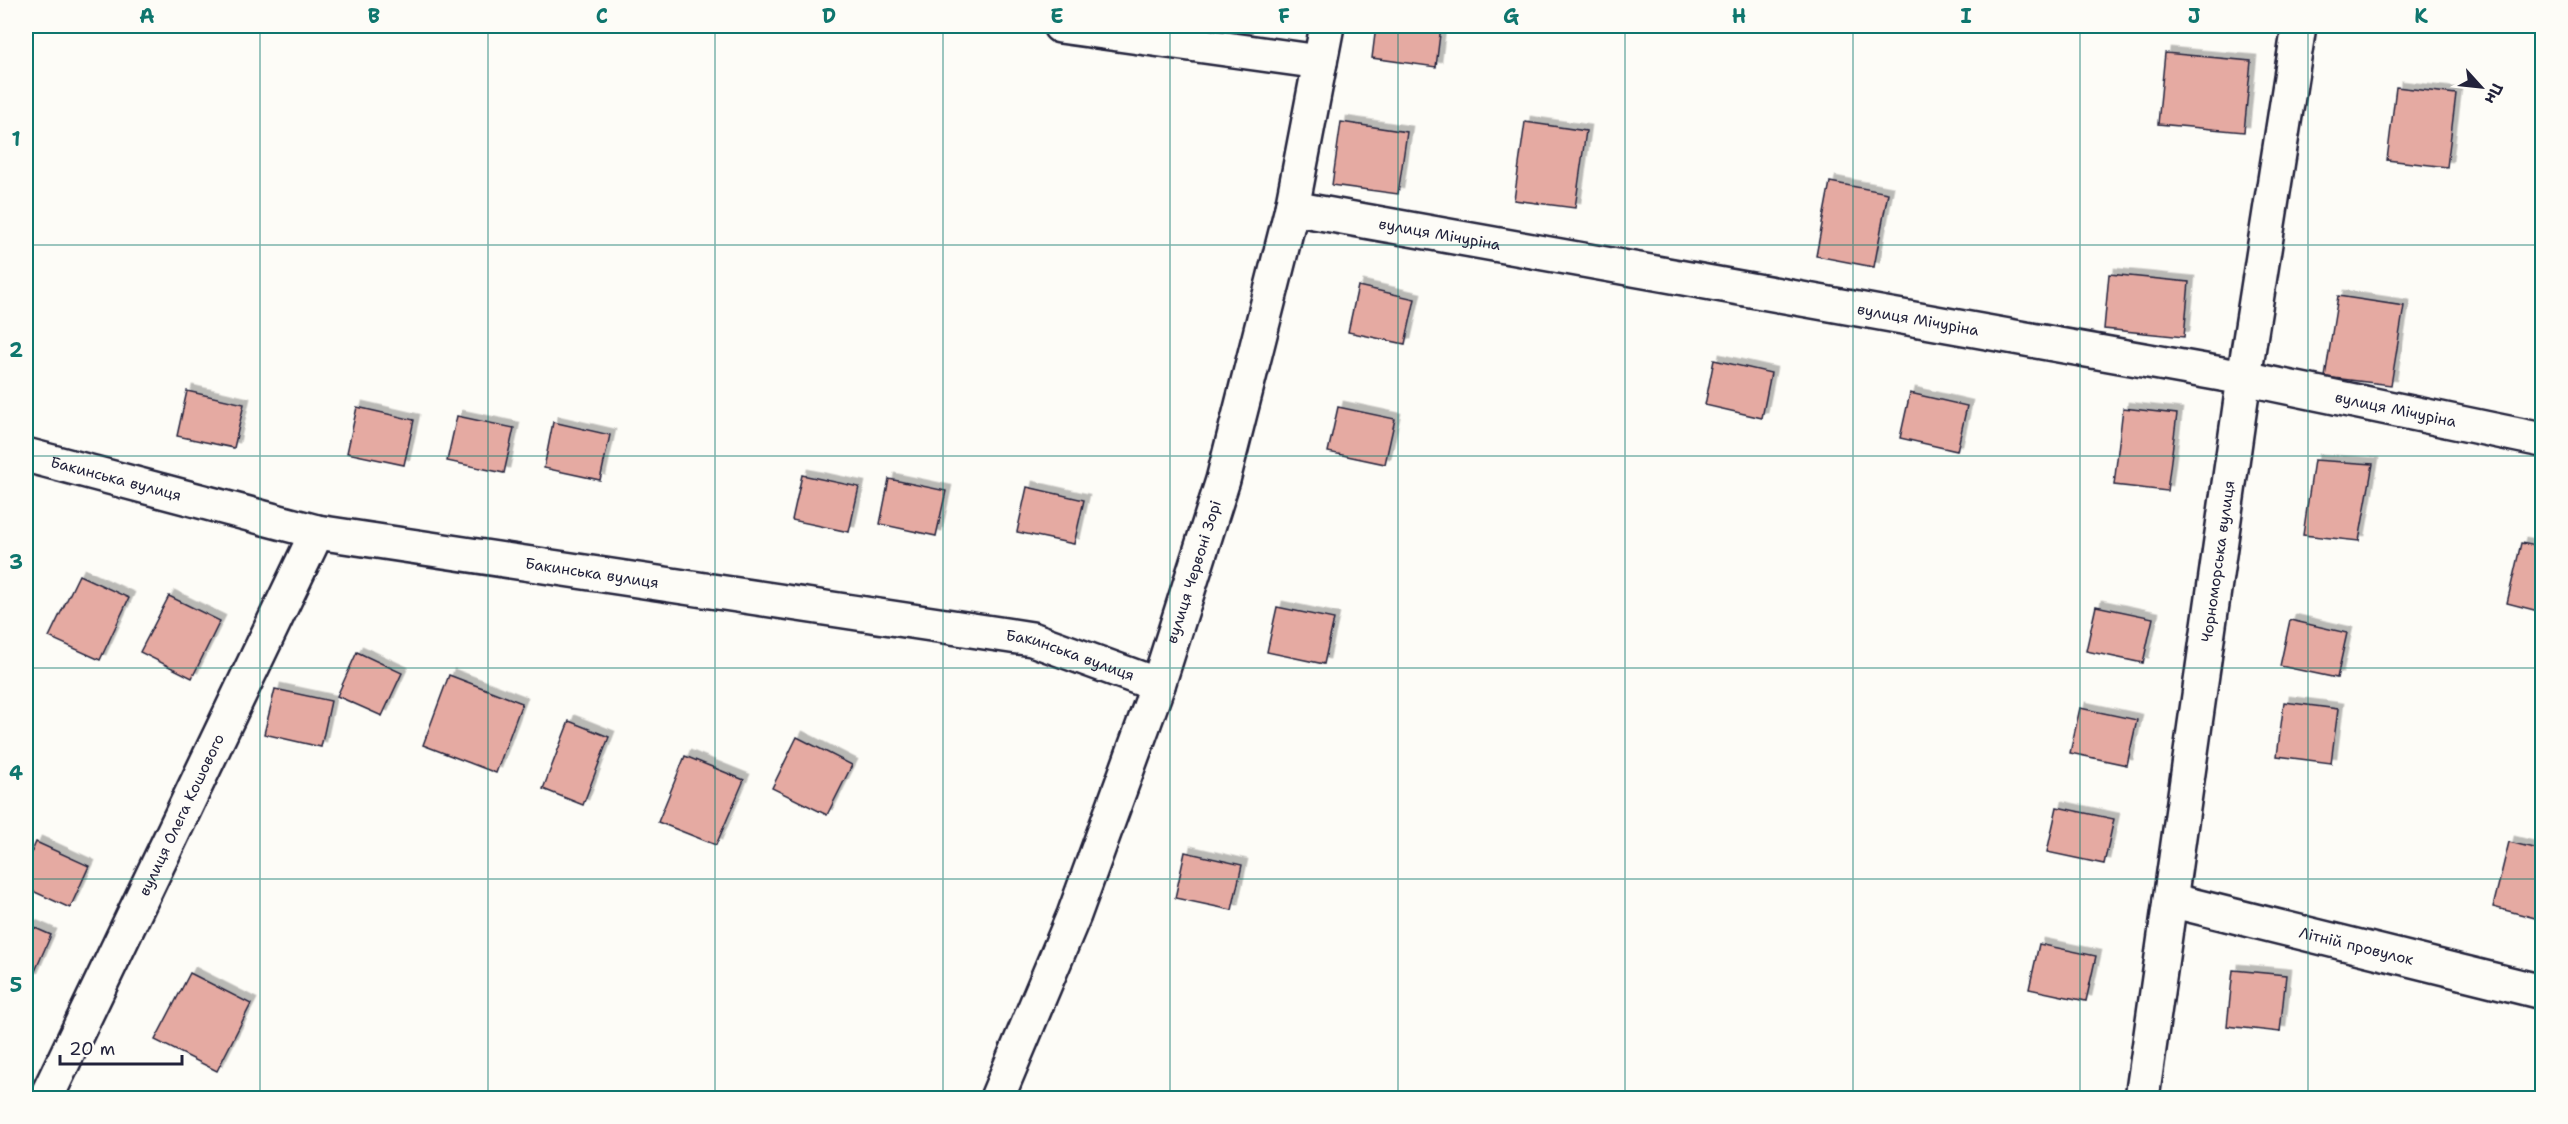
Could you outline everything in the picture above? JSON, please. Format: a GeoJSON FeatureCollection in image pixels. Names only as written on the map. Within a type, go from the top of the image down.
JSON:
{"type":"FeatureCollection","features":[{"type":"Feature","properties":{"kind":"street"},"geometry":{"type":"LineString","coordinates":[[1060,26],[1320,62]]}},
{"type":"Feature","properties":{"kind":"street","name":"вулиця Червоні Зорі"},"geometry":{"type":"LineString","coordinates":[[997,1098],[1074,915],[1158,685],[1223,480],[1292,208],[1327,26]]}},
{"type":"Feature","properties":{"kind":"street","name":"Чорноморська вулиця"},"geometry":{"type":"LineString","coordinates":[[2142,1098],[2244,378],[2299,26]]}},
{"type":"Feature","properties":{"kind":"street","name":"вулиця Мічуріна"},"geometry":{"type":"LineString","coordinates":[[1292,208],[2244,378],[2542,440]]}},
{"type":"Feature","properties":{"kind":"street","name":"Бакинська вулиця"},"geometry":{"type":"LineString","coordinates":[[26,455],[316,532],[1032,639],[1158,685]]}},
{"type":"Feature","properties":{"kind":"street","name":"вулиця Олега Кошового"},"geometry":{"type":"LineString","coordinates":[[46,1098],[316,532]]}},
{"type":"Feature","properties":{"kind":"street","name":"Літній провулок"},"geometry":{"type":"LineString","coordinates":[[2170,900],[2542,992]]}},
{"type":"Feature","properties":{"kind":"building"},"geometry":{"type":"Polygon","coordinates":[[[1376,26],[1441,26],[1436,67],[1372,58],[1376,26]]]}},
{"type":"Feature","properties":{"kind":"building"},"geometry":{"type":"Polygon","coordinates":[[[2165,53],[2251,61],[2244,132],[2158,124],[2165,53]]]}},
{"type":"Feature","properties":{"kind":"building"},"geometry":{"type":"Polygon","coordinates":[[[2396,87],[2456,94],[2447,167],[2387,160],[2396,87]]]}},
{"type":"Feature","properties":{"kind":"building"},"geometry":{"type":"Polygon","coordinates":[[[1341,122],[1407,132],[1398,194],[1332,185],[1341,122]]]}},
{"type":"Feature","properties":{"kind":"building"},"geometry":{"type":"Polygon","coordinates":[[[1525,122],[1586,131],[1575,208],[1514,200],[1525,122]]]}},
{"type":"Feature","properties":{"kind":"building"},"geometry":{"type":"Polygon","coordinates":[[[1830,182],[1888,193],[1874,267],[1816,256],[1830,182]]]}},
{"type":"Feature","properties":{"kind":"building"},"geometry":{"type":"Polygon","coordinates":[[[2109,274],[2189,282],[2184,337],[2104,329],[2109,274]]]}},
{"type":"Feature","properties":{"kind":"building"},"geometry":{"type":"Polygon","coordinates":[[[1358,286],[1415,299],[1405,344],[1348,332],[1358,286]]]}},
{"type":"Feature","properties":{"kind":"building"},"geometry":{"type":"Polygon","coordinates":[[[2338,296],[2404,306],[2391,385],[2325,377],[2338,296]]]}},
{"type":"Feature","properties":{"kind":"building"},"geometry":{"type":"Polygon","coordinates":[[[1714,360],[1771,373],[1762,418],[1705,405],[1714,360]]]}},
{"type":"Feature","properties":{"kind":"building"},"geometry":{"type":"Polygon","coordinates":[[[187,391],[244,404],[234,448],[177,436],[187,391]]]}},
{"type":"Feature","properties":{"kind":"building"},"geometry":{"type":"Polygon","coordinates":[[[1910,393],[1967,406],[1957,451],[1900,438],[1910,393]]]}},
{"type":"Feature","properties":{"kind":"building"},"geometry":{"type":"Polygon","coordinates":[[[357,407],[414,420],[404,465],[347,453],[357,407]]]}},
{"type":"Feature","properties":{"kind":"building"},"geometry":{"type":"Polygon","coordinates":[[[1338,407],[1395,419],[1385,464],[1328,452],[1338,407]]]}},
{"type":"Feature","properties":{"kind":"building"},"geometry":{"type":"Polygon","coordinates":[[[2123,408],[2177,414],[2167,491],[2114,485],[2123,408]]]}},
{"type":"Feature","properties":{"kind":"building"},"geometry":{"type":"Polygon","coordinates":[[[457,416],[514,428],[504,473],[447,461],[457,416]]]}},
{"type":"Feature","properties":{"kind":"building"},"geometry":{"type":"Polygon","coordinates":[[[553,422],[610,435],[600,480],[544,468],[553,422]]]}},
{"type":"Feature","properties":{"kind":"building"},"geometry":{"type":"Polygon","coordinates":[[[2314,460],[2373,464],[2359,541],[2303,535],[2314,460]]]}},
{"type":"Feature","properties":{"kind":"building"},"geometry":{"type":"Polygon","coordinates":[[[802,475],[859,487],[849,532],[792,520],[802,475]]]}},
{"type":"Feature","properties":{"kind":"building"},"geometry":{"type":"Polygon","coordinates":[[[889,479],[946,491],[936,536],[880,524],[889,479]]]}},
{"type":"Feature","properties":{"kind":"building"},"geometry":{"type":"Polygon","coordinates":[[[1027,487],[1084,500],[1074,544],[1017,532],[1027,487]]]}},
{"type":"Feature","properties":{"kind":"building"},"geometry":{"type":"Polygon","coordinates":[[[2521,543],[2542,547],[2542,612],[2507,603],[2521,543]]]}},
{"type":"Feature","properties":{"kind":"building"},"geometry":{"type":"Polygon","coordinates":[[[79,575],[129,598],[100,660],[49,637],[79,575]]]}},
{"type":"Feature","properties":{"kind":"building"},"geometry":{"type":"Polygon","coordinates":[[[169,596],[220,621],[192,678],[140,652],[169,596]]]}},
{"type":"Feature","properties":{"kind":"building"},"geometry":{"type":"Polygon","coordinates":[[[2096,606],[2153,618],[2143,663],[2086,651],[2096,606]]]}},
{"type":"Feature","properties":{"kind":"building"},"geometry":{"type":"Polygon","coordinates":[[[1277,607],[1334,619],[1324,664],[1267,652],[1277,607]]]}},
{"type":"Feature","properties":{"kind":"building"},"geometry":{"type":"Polygon","coordinates":[[[2290,620],[2347,633],[2337,678],[2280,666],[2290,620]]]}},
{"type":"Feature","properties":{"kind":"building"},"geometry":{"type":"Polygon","coordinates":[[[357,652],[402,673],[382,716],[337,696],[357,652]]]}},
{"type":"Feature","properties":{"kind":"building"},"geometry":{"type":"Polygon","coordinates":[[[449,675],[522,703],[496,773],[423,745],[449,675]]]}},
{"type":"Feature","properties":{"kind":"building"},"geometry":{"type":"Polygon","coordinates":[[[275,689],[331,701],[321,747],[264,734],[275,689]]]}},
{"type":"Feature","properties":{"kind":"building"},"geometry":{"type":"Polygon","coordinates":[[[2284,702],[2338,709],[2331,763],[2277,756],[2284,702]]]}},
{"type":"Feature","properties":{"kind":"building"},"geometry":{"type":"Polygon","coordinates":[[[2080,708],[2137,720],[2127,765],[2070,753],[2080,708]]]}},
{"type":"Feature","properties":{"kind":"building"},"geometry":{"type":"Polygon","coordinates":[[[569,721],[609,737],[583,805],[543,789],[569,721]]]}},
{"type":"Feature","properties":{"kind":"building"},"geometry":{"type":"Polygon","coordinates":[[[797,737],[852,765],[827,815],[772,788],[797,737]]]}},
{"type":"Feature","properties":{"kind":"building"},"geometry":{"type":"Polygon","coordinates":[[[685,756],[744,780],[716,845],[658,822],[685,756]]]}},
{"type":"Feature","properties":{"kind":"building"},"geometry":{"type":"Polygon","coordinates":[[[2057,807],[2114,819],[2104,864],[2047,852],[2057,807]]]}},
{"type":"Feature","properties":{"kind":"building"},"geometry":{"type":"Polygon","coordinates":[[[36,842],[89,866],[70,908],[26,888],[26,865],[36,842]]]}},
{"type":"Feature","properties":{"kind":"building"},"geometry":{"type":"Polygon","coordinates":[[[2509,842],[2542,850],[2542,907],[2539,919],[2493,907],[2509,842]]]}},
{"type":"Feature","properties":{"kind":"building"},"geometry":{"type":"Polygon","coordinates":[[[1185,852],[1242,865],[1232,910],[1175,898],[1185,852]]]}},
{"type":"Feature","properties":{"kind":"building"},"geometry":{"type":"Polygon","coordinates":[[[26,924],[51,935],[32,978],[26,975],[26,924]]]}},
{"type":"Feature","properties":{"kind":"building"},"geometry":{"type":"Polygon","coordinates":[[[2039,944],[2096,956],[2086,1001],[2029,989],[2039,944]]]}},
{"type":"Feature","properties":{"kind":"building"},"geometry":{"type":"Polygon","coordinates":[[[2233,970],[2286,975],[2280,1032],[2227,1026],[2233,970]]]}},
{"type":"Feature","properties":{"kind":"building"},"geometry":{"type":"Polygon","coordinates":[[[190,973],[251,1004],[217,1071],[155,1040],[190,973]]]}}]}
